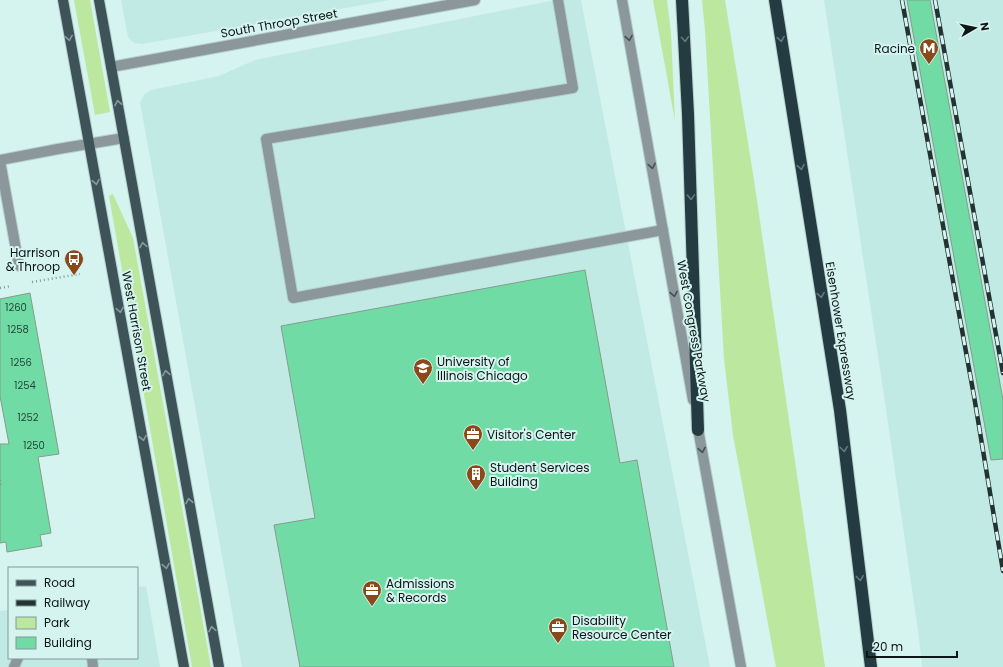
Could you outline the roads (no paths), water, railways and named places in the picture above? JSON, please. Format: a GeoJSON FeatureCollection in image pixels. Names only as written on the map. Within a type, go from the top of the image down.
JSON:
{"type":"FeatureCollection","features":[{"type":"Feature","properties":{"kind":"highway"},"geometry":{"type":"LineString","coordinates":[[682,0],[689,122],[698,430]]}},
{"type":"Feature","properties":{"kind":"highway","name":"Eisenhower Expressway"},"geometry":{"type":"LineString","coordinates":[[775,0],[840,410],[871,667]]}},
{"type":"Feature","properties":{"kind":"main road","name":"West Harrison Street"},"geometry":{"type":"LineString","coordinates":[[62,0],[184,667]]}},
{"type":"Feature","properties":{"kind":"main road","name":"West Harrison Street"},"geometry":{"type":"LineString","coordinates":[[99,0],[219,667]]}},
{"type":"Feature","properties":{"kind":"street","name":"South Throop Street"},"geometry":{"type":"LineString","coordinates":[[111,67],[476,0]]}},
{"type":"Feature","properties":{"kind":"street"},"geometry":{"type":"LineString","coordinates":[[558,0],[573,88],[266,139],[294,298],[663,230]]}},
{"type":"Feature","properties":{"kind":"street","name":"West Congress Parkway"},"geometry":{"type":"LineString","coordinates":[[622,0],[741,667]]}},
{"type":"Feature","properties":{"kind":"street"},"geometry":{"type":"LineString","coordinates":[[19,266],[0,160],[124,138]]}},
{"type":"Feature","properties":{"kind":"railway"},"geometry":{"type":"LineString","coordinates":[[902,0],[974,396],[1003,571]]}},
{"type":"Feature","properties":{"kind":"railway"},"geometry":{"type":"LineString","coordinates":[[935,0],[1003,373]]}},
{"type":"Feature","properties":{"kind":"place","name":"Racine"},"geometry":{"type":"Point","coordinates":[929,65]}},
{"type":"Feature","properties":{"kind":"place","name":"Harrison & Throop"},"geometry":{"type":"Point","coordinates":[74,276]}},
{"type":"Feature","properties":{"kind":"place","name":"University of Illinois Chicago"},"geometry":{"type":"Point","coordinates":[423,385]}},
{"type":"Feature","properties":{"kind":"place","name":"Visitor's Center"},"geometry":{"type":"Point","coordinates":[473,451]}},
{"type":"Feature","properties":{"kind":"place","name":"Student Services Building"},"geometry":{"type":"Point","coordinates":[476,491]}},
{"type":"Feature","properties":{"kind":"place","name":"Admissions & Records"},"geometry":{"type":"Point","coordinates":[372,607]}},
{"type":"Feature","properties":{"kind":"place","name":"Disability Resource Center"},"geometry":{"type":"Point","coordinates":[558,644]}}]}
